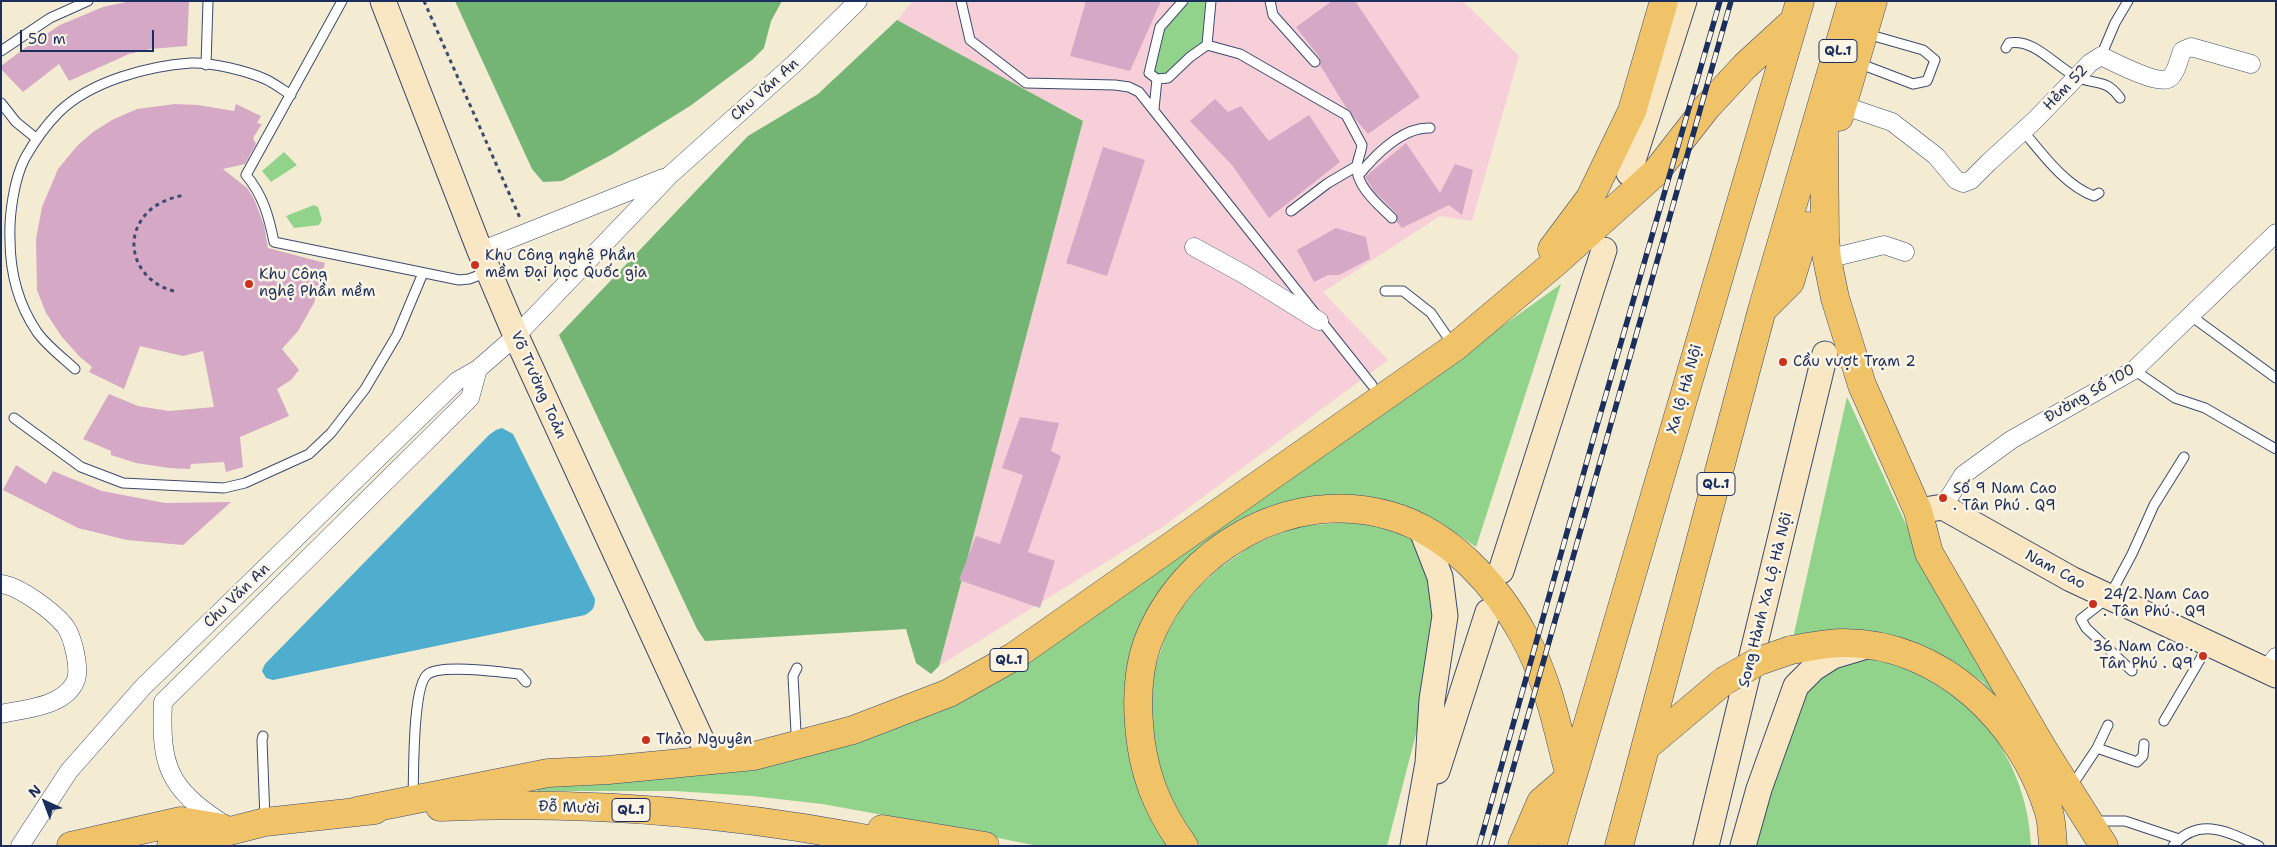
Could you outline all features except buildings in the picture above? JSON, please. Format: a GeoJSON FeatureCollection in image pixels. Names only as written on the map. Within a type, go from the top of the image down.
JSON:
{"type":"FeatureCollection","features":[{"type":"Feature","properties":{"kind":"main road","name":"Võ Trường Toản"},"geometry":{"type":"LineString","coordinates":[[383,1],[484,261],[516,336],[709,755]]}},
{"type":"Feature","properties":{"kind":"main road"},"geometry":{"type":"LineString","coordinates":[[1518,294],[1590,198],[1632,111],[1664,1]]}},
{"type":"Feature","properties":{"kind":"main road"},"geometry":{"type":"LineString","coordinates":[[1629,173],[1684,1]]}},
{"type":"Feature","properties":{"kind":"main road","name":"QL.1"},"geometry":{"type":"LineString","coordinates":[[1619,846],[1648,745],[1762,310],[1833,103],[1852,1]]}},
{"type":"Feature","properties":{"kind":"main road","name":"QL.1"},"geometry":{"type":"LineString","coordinates":[[1833,103],[1855,62],[1873,1]]}},
{"type":"Feature","properties":{"kind":"main road","name":"QL.1"},"geometry":{"type":"LineString","coordinates":[[357,811],[548,773],[709,755],[754,756],[853,730],[949,693],[1013,657],[1455,347],[1656,172],[1706,108],[1797,11]]}},
{"type":"Feature","properties":{"kind":"main road","name":"Xa lộ Hà Nội"},"geometry":{"type":"LineString","coordinates":[[1552,846],[1570,777],[1797,11]]}},
{"type":"Feature","properties":{"kind":"main road"},"geometry":{"type":"LineString","coordinates":[[1762,310],[1790,282],[1824,166],[1833,103]]}},
{"type":"Feature","properties":{"kind":"main road"},"geometry":{"type":"LineString","coordinates":[[1824,166],[1827,259],[1837,306],[1862,385],[1930,509],[1942,547],[2076,781],[2102,834]]}},
{"type":"Feature","properties":{"kind":"main road"},"geometry":{"type":"LineString","coordinates":[[1501,571],[1604,250]]}},
{"type":"Feature","properties":{"kind":"main road","name":"Song Hành Xa Lộ Hà Nội"},"geometry":{"type":"LineString","coordinates":[[1706,846],[1825,354]]}},
{"type":"Feature","properties":{"kind":"main road","name":"QL.1"},"geometry":{"type":"LineString","coordinates":[[709,755],[796,732],[896,702],[945,683],[1003,649],[1066,606],[1288,448],[1388,373],[1424,369]]}},
{"type":"Feature","properties":{"kind":"main road"},"geometry":{"type":"LineString","coordinates":[[1184,846],[1163,814],[1151,789],[1143,763],[1138,716],[1138,691],[1147,646],[1156,622],[1180,586],[1199,566],[1239,536],[1260,524],[1304,512],[1363,509],[1392,516],[1422,528],[1446,544],[1472,566],[1501,600],[1524,636],[1548,696],[1570,777],[1541,802],[1522,846]]}},
{"type":"Feature","properties":{"kind":"main road"},"geometry":{"type":"LineString","coordinates":[[1930,509],[1929,553],[2043,749],[2102,834],[2116,846]]}},
{"type":"Feature","properties":{"kind":"main road","name":"Nam Cao"},"geometry":{"type":"LineString","coordinates":[[1930,509],[2209,645],[2272,668]]}},
{"type":"Feature","properties":{"kind":"main road"},"geometry":{"type":"LineString","coordinates":[[1413,846],[1428,763],[1432,700],[1445,616],[1440,577],[1422,528]]}},
{"type":"Feature","properties":{"kind":"main road"},"geometry":{"type":"LineString","coordinates":[[1413,846],[1488,612]]}},
{"type":"Feature","properties":{"kind":"main road"},"geometry":{"type":"LineString","coordinates":[[1648,745],[1724,681],[1759,661],[1791,650],[1836,643],[1894,650],[1924,661],[1949,674],[1983,703],[2014,742],[2036,778],[2049,814],[2053,846]]}},
{"type":"Feature","properties":{"kind":"main road"},"geometry":{"type":"LineString","coordinates":[[1743,846],[1759,789],[1796,686],[1814,668],[1834,656],[1869,646]]}},
{"type":"Feature","properties":{"kind":"main road","name":"Đỗ Mười"},"geometry":{"type":"LineString","coordinates":[[440,794],[660,801],[769,810],[985,846]]}},
{"type":"Feature","properties":{"kind":"main road","name":"Đỗ Mười"},"geometry":{"type":"LineString","coordinates":[[170,846],[265,822],[357,811],[454,806],[516,806],[653,811],[737,818],[903,846]]}},
{"type":"Feature","properties":{"kind":"main road","name":"Đỗ Mười"},"geometry":{"type":"LineString","coordinates":[[71,846],[181,821],[234,830]]}},
{"type":"Feature","properties":{"kind":"street","name":"Chu Văn An"},"geometry":{"type":"LineString","coordinates":[[20,846],[69,771],[143,687],[457,381],[478,369],[516,336],[670,175],[795,63],[858,1]]}},
{"type":"Feature","properties":{"kind":"street","name":"Hẻm 52"},"geometry":{"type":"LineString","coordinates":[[1833,103],[1892,122],[1936,156],[1956,180],[1963,182],[1971,180],[2023,131],[2090,63],[2101,56],[2155,80],[2167,79],[2173,74],[2182,51],[2191,47],[2251,64]]}},
{"type":"Feature","properties":{"kind":"street","name":"Chu Văn An"},"geometry":{"type":"LineString","coordinates":[[484,261],[526,233],[670,175]]}},
{"type":"Feature","properties":{"kind":"street","name":"Đường Số 100"},"geometry":{"type":"LineString","coordinates":[[1930,509],[1963,475],[2012,440],[2134,370],[2272,242]]}},
{"type":"Feature","properties":{"kind":"street"},"geometry":{"type":"LineString","coordinates":[[1827,259],[1884,245],[1905,252]]}},
{"type":"Feature","properties":{"kind":"street"},"geometry":{"type":"LineString","coordinates":[[1194,247],[1246,275],[1319,321]]}},
{"type":"Feature","properties":{"kind":"street","name":"Chu Văn An"},"geometry":{"type":"LineString","coordinates":[[163,702],[470,398],[478,369]]}},
{"type":"Feature","properties":{"kind":"street"},"geometry":{"type":"LineString","coordinates":[[1,584],[16,588],[43,606],[66,627],[79,664],[75,684],[59,699],[1,714]]}},
{"type":"Feature","properties":{"kind":"street"},"geometry":{"type":"LineString","coordinates":[[143,687],[163,702],[164,756],[172,777],[186,796],[203,811],[234,830]]}},
{"type":"Feature","properties":{"kind":"lane"},"geometry":{"type":"LineString","coordinates":[[1,51],[50,18],[88,1]]}},
{"type":"Feature","properties":{"kind":"lane"},"geometry":{"type":"LineString","coordinates":[[206,65],[208,1]]}},
{"type":"Feature","properties":{"kind":"lane"},"geometry":{"type":"LineString","coordinates":[[342,1],[246,175],[258,191],[266,208],[274,242],[459,280],[469,279],[484,261]]}},
{"type":"Feature","properties":{"kind":"lane"},"geometry":{"type":"LineString","coordinates":[[961,1],[970,40],[1026,83],[1102,84],[1129,87],[1139,92],[1319,321],[1372,385]]}},
{"type":"Feature","properties":{"kind":"lane"},"geometry":{"type":"LineString","coordinates":[[1183,1],[1160,27],[1149,73],[1156,79],[1168,78],[1190,56],[1208,45],[1240,54],[1346,115],[1362,145],[1357,166],[1358,176],[1370,195],[1392,218]]}},
{"type":"Feature","properties":{"kind":"lane"},"geometry":{"type":"LineString","coordinates":[[1208,45],[1211,1]]}},
{"type":"Feature","properties":{"kind":"lane"},"geometry":{"type":"LineString","coordinates":[[1270,1],[1273,15],[1315,62]]}},
{"type":"Feature","properties":{"kind":"lane"},"geometry":{"type":"LineString","coordinates":[[2101,56],[2115,23],[2128,1]]}},
{"type":"Feature","properties":{"kind":"lane"},"geometry":{"type":"LineString","coordinates":[[1855,62],[1913,84],[1927,81],[1935,60],[1923,50],[1864,33]]}},
{"type":"Feature","properties":{"kind":"lane"},"geometry":{"type":"LineString","coordinates":[[2006,48],[2009,44],[2015,42],[2031,47],[2076,77],[2113,88],[2120,98]]}},
{"type":"Feature","properties":{"kind":"lane"},"geometry":{"type":"LineString","coordinates":[[74,369],[37,332],[24,310],[14,282],[10,254],[9,220],[24,160],[37,139],[60,111],[95,87],[129,74],[160,67],[193,63],[230,68],[266,79],[291,95]]}},
{"type":"Feature","properties":{"kind":"lane"},"geometry":{"type":"LineString","coordinates":[[1154,109],[1156,79]]}},
{"type":"Feature","properties":{"kind":"lane"},"geometry":{"type":"LineString","coordinates":[[1,103],[16,122],[37,139]]}},
{"type":"Feature","properties":{"kind":"lane"},"geometry":{"type":"LineString","coordinates":[[1358,176],[1380,152],[1408,133],[1430,128]]}},
{"type":"Feature","properties":{"kind":"lane"},"geometry":{"type":"LineString","coordinates":[[2023,131],[2062,176],[2085,193],[2094,196],[2099,193]]}},
{"type":"Feature","properties":{"kind":"lane"},"geometry":{"type":"LineString","coordinates":[[1291,211],[1328,183],[1357,166]]}},
{"type":"Feature","properties":{"kind":"lane"},"geometry":{"type":"LineString","coordinates":[[14,418],[81,467],[123,483],[224,488],[245,483],[310,454],[330,433],[365,389],[397,336],[423,273]]}},
{"type":"Feature","properties":{"kind":"lane"},"geometry":{"type":"LineString","coordinates":[[1385,290],[1403,291],[1431,312],[1455,347]]}},
{"type":"Feature","properties":{"kind":"lane"},"geometry":{"type":"LineString","coordinates":[[2191,316],[2276,378]]}},
{"type":"Feature","properties":{"kind":"lane"},"geometry":{"type":"LineString","coordinates":[[2134,370],[2176,398],[2205,408],[2276,449]]}},
{"type":"Feature","properties":{"kind":"lane"},"geometry":{"type":"LineString","coordinates":[[2132,671],[2086,628],[2081,619],[2109,597],[2132,554],[2154,505],[2184,457]]}},
{"type":"Feature","properties":{"kind":"lane"},"geometry":{"type":"LineString","coordinates":[[2164,721],[2209,645]]}},
{"type":"Feature","properties":{"kind":"lane"},"geometry":{"type":"LineString","coordinates":[[413,800],[418,700],[422,682],[428,673],[448,668],[519,674],[526,682]]}},
{"type":"Feature","properties":{"kind":"lane"},"geometry":{"type":"LineString","coordinates":[[796,732],[793,676],[797,668]]}},
{"type":"Feature","properties":{"kind":"lane"},"geometry":{"type":"LineString","coordinates":[[2076,781],[2097,748],[2108,725]]}},
{"type":"Feature","properties":{"kind":"lane"},"geometry":{"type":"LineString","coordinates":[[263,736],[265,822]]}},
{"type":"Feature","properties":{"kind":"lane"},"geometry":{"type":"LineString","coordinates":[[2097,748],[2137,762],[2143,756],[2144,744]]}},
{"type":"Feature","properties":{"kind":"lane"},"geometry":{"type":"LineString","coordinates":[[2102,834],[2126,821],[2176,842],[2202,829],[2221,829],[2259,846]]}},
{"type":"Feature","properties":{"kind":"path"},"geometry":{"type":"LineString","coordinates":[[424,1],[526,233]]}},
{"type":"Feature","properties":{"kind":"path"},"geometry":{"type":"LineString","coordinates":[[174,291],[156,285],[140,270],[134,251],[134,238],[136,228],[147,212],[167,199],[184,195]]}},
{"type":"Feature","properties":{"kind":"shaded area"},"geometry":{"type":"Polygon","coordinates":[[[913,1],[1463,1],[1519,56],[1472,221],[1440,216],[1323,292],[1388,360],[1164,526],[939,666],[1083,121],[897,20],[913,1]]]}},
{"type":"Feature","properties":{"kind":"green space"},"geometry":{"type":"Polygon","coordinates":[[[455,1],[782,1],[771,21],[764,48],[752,60],[690,106],[611,155],[562,181],[543,182],[532,169],[455,1]]]}},
{"type":"Feature","properties":{"kind":"green space"},"geometry":{"type":"Polygon","coordinates":[[[1187,1],[1207,2],[1205,43],[1166,76],[1149,73],[1163,29],[1187,1]]]}},
{"type":"Feature","properties":{"kind":"green space"},"geometry":{"type":"Polygon","coordinates":[[[897,20],[1083,121],[939,666],[931,674],[916,663],[906,629],[705,641],[697,629],[559,335],[748,136],[818,94],[897,20]]]}},
{"type":"Feature","properties":{"kind":"green space"},"geometry":{"type":"Polygon","coordinates":[[[284,152],[297,165],[271,182],[262,171],[284,152]]]}},
{"type":"Feature","properties":{"kind":"green space"},"geometry":{"type":"Polygon","coordinates":[[[314,205],[318,207],[322,220],[319,225],[294,228],[286,216],[314,205]]]}},
{"type":"Feature","properties":{"kind":"green space"},"geometry":{"type":"Polygon","coordinates":[[[1561,284],[1476,547],[1440,522],[1417,512],[1344,496],[1324,496],[1297,501],[1172,579],[1131,758],[1139,791],[1152,820],[1169,846],[1038,846],[822,804],[752,796],[675,791],[537,791],[537,787],[874,733],[1402,398],[1561,284]]]}},
{"type":"Feature","properties":{"kind":"green space"},"geometry":{"type":"Polygon","coordinates":[[[1847,397],[1910,533],[2009,701],[1999,702],[1983,682],[1956,664],[1793,638],[1847,397]]]}},
{"type":"Feature","properties":{"kind":"green space"},"geometry":{"type":"Polygon","coordinates":[[[1350,522],[1394,531],[1412,540],[1422,555],[1437,605],[1425,699],[1387,846],[1200,846],[1176,812],[1153,756],[1151,679],[1167,633],[1181,609],[1200,586],[1221,567],[1250,547],[1278,534],[1302,526],[1350,522]]]}},
{"type":"Feature","properties":{"kind":"green space"},"geometry":{"type":"Polygon","coordinates":[[[1862,658],[1904,667],[1920,673],[1950,691],[1970,707],[2002,748],[2014,771],[2023,795],[2029,821],[2031,846],[1749,846],[1802,682],[1862,658]]]}},
{"type":"Feature","properties":{"kind":"water"},"geometry":{"type":"Polygon","coordinates":[[[502,428],[513,434],[595,599],[594,607],[591,611],[585,615],[273,680],[266,678],[262,671],[265,664],[489,435],[502,428]]]}},
{"type":"Feature","properties":{"kind":"railway"},"geometry":{"type":"LineString","coordinates":[[1479,846],[1596,429],[1720,1]]}},
{"type":"Feature","properties":{"kind":"railway"},"geometry":{"type":"LineString","coordinates":[[1491,846],[1731,1]]}},
{"type":"Feature","properties":{"kind":"place","name":"Khu Công nghệ Phần mềm Đại học Quốc gia"},"geometry":{"type":"Point","coordinates":[475,265]}},
{"type":"Feature","properties":{"kind":"place","name":"Khu Công nghệ Phần mềm"},"geometry":{"type":"Point","coordinates":[249,284]}},
{"type":"Feature","properties":{"kind":"place","name":"Cầu vượt Trạm 2"},"geometry":{"type":"Point","coordinates":[1783,362]}},
{"type":"Feature","properties":{"kind":"place","name":"Số 9 Nam Cao . Tân Phú . Q9"},"geometry":{"type":"Point","coordinates":[1943,498]}},
{"type":"Feature","properties":{"kind":"place","name":"24/2 Nam Cao . Tân Phú . Q9"},"geometry":{"type":"Point","coordinates":[2093,604]}},
{"type":"Feature","properties":{"kind":"place","name":"36 Nam Cao . Tân Phú . Q9"},"geometry":{"type":"Point","coordinates":[2203,656]}},
{"type":"Feature","properties":{"kind":"place","name":"Thảo Nguyên"},"geometry":{"type":"Point","coordinates":[646,740]}}]}
